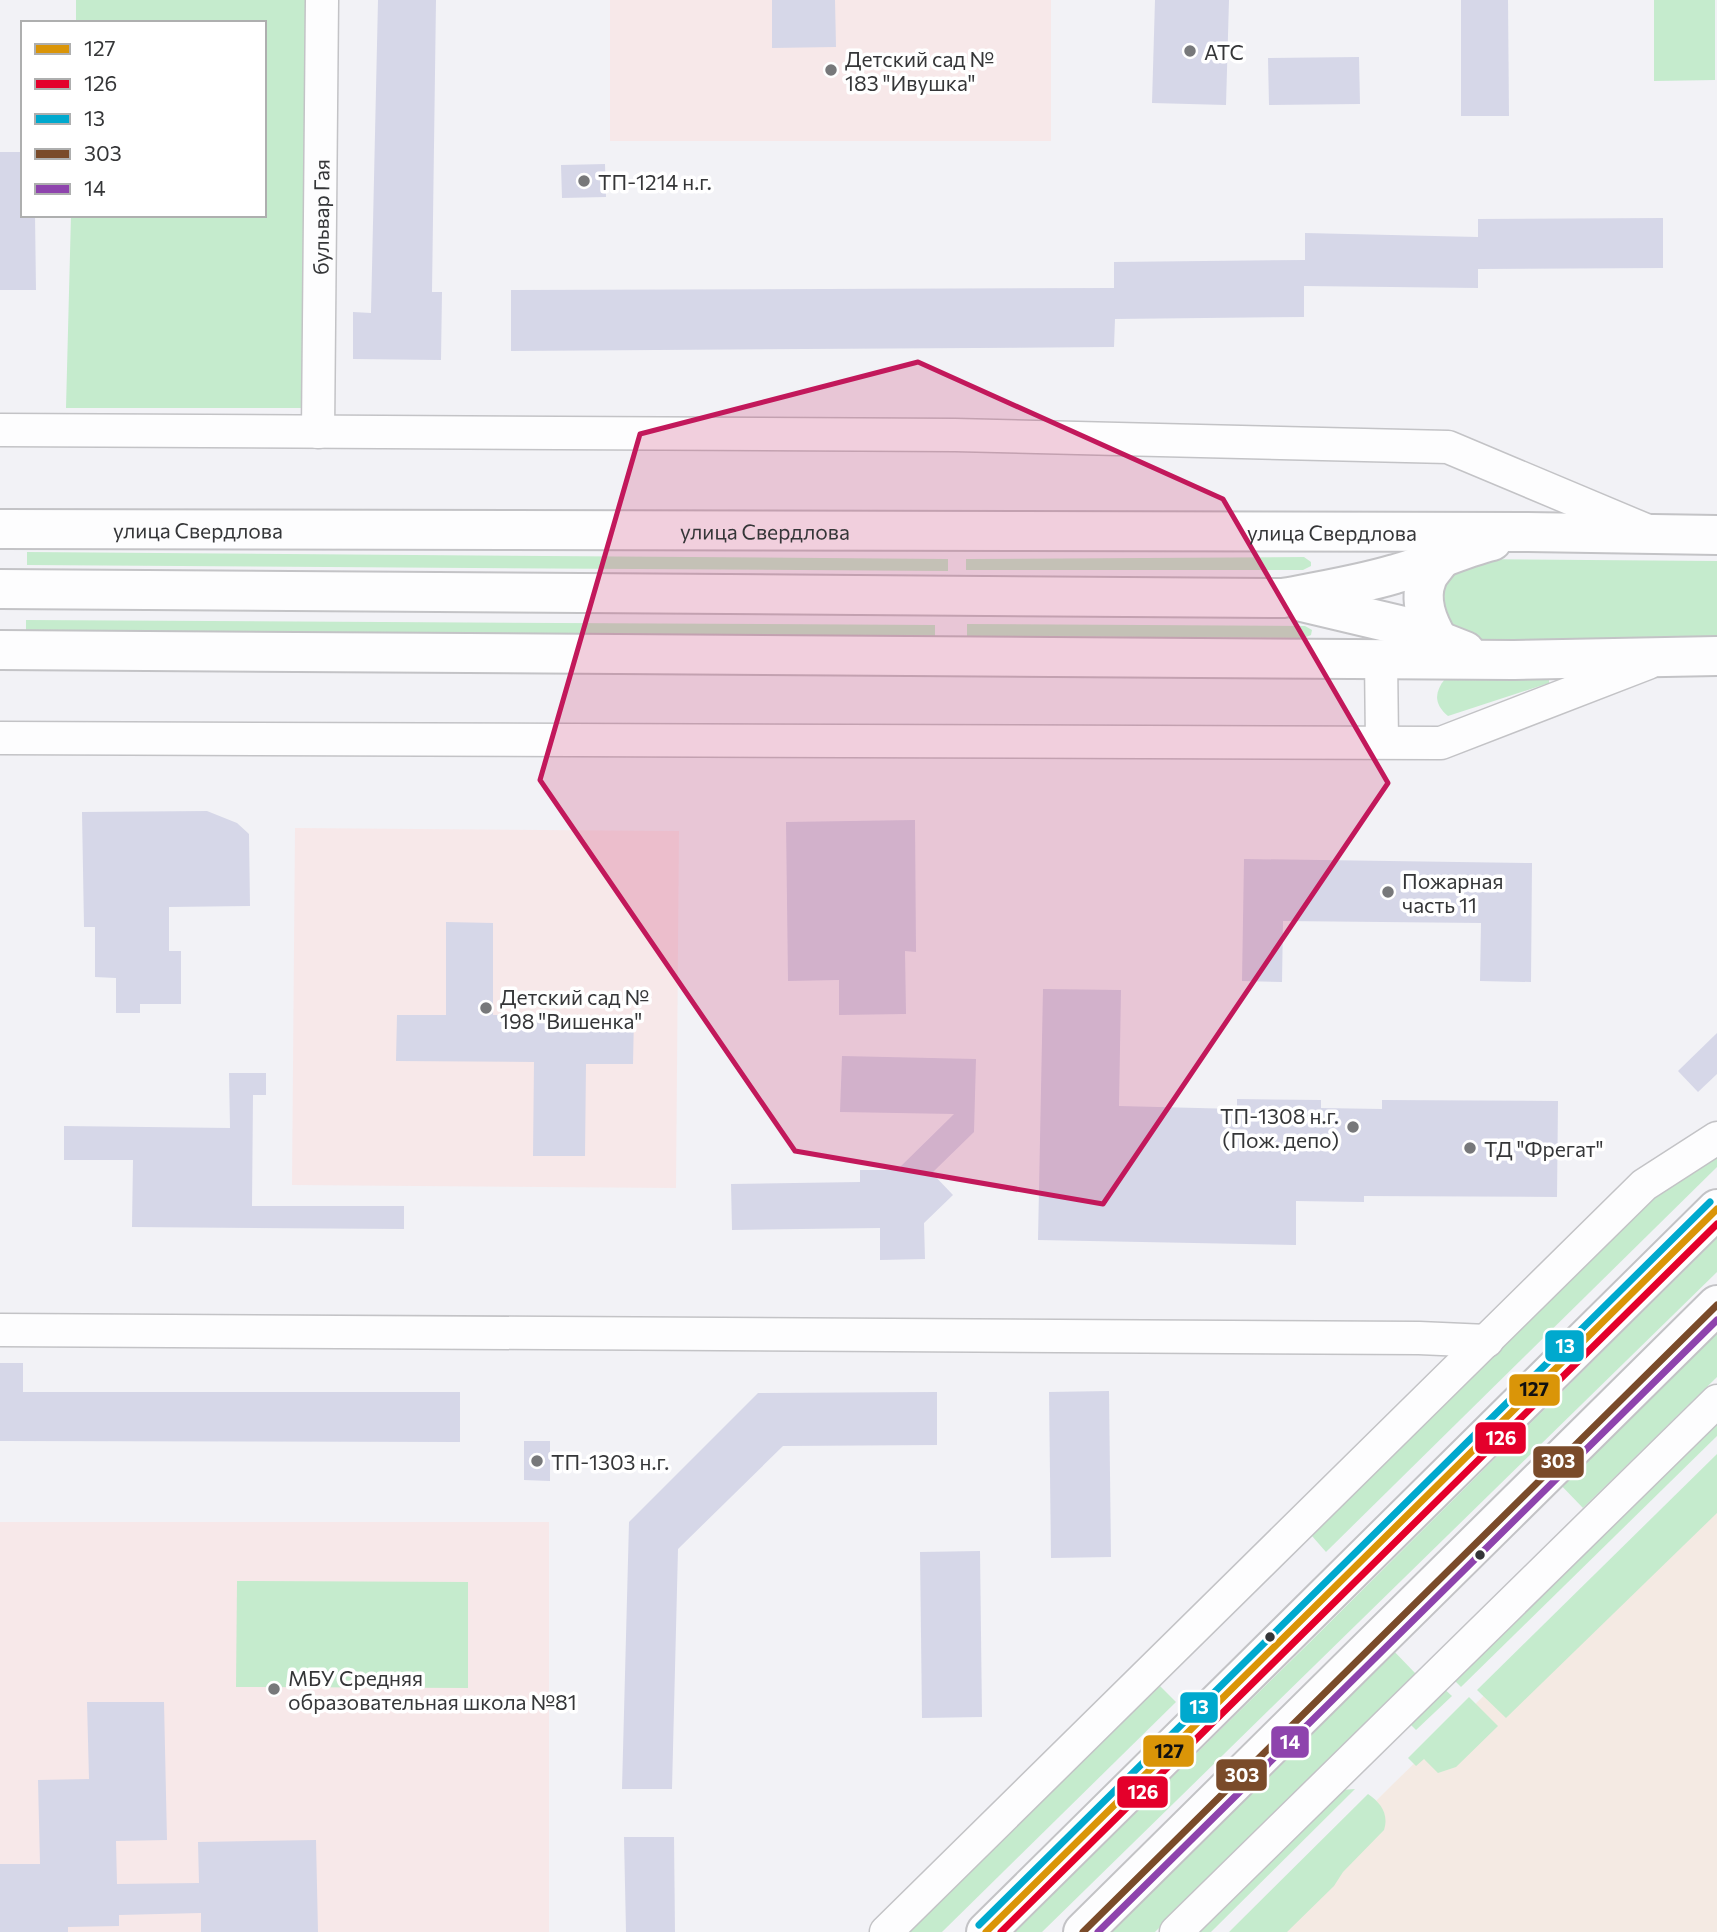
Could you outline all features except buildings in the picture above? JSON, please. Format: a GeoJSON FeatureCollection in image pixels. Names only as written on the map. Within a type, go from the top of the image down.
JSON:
{"type":"FeatureCollection","features":[{"type":"Feature","properties":{"kind":"main road","name":"улица Свердлова"},"geometry":{"type":"LineString","coordinates":[[0,528],[1528,532],[1717,535]]}},
{"type":"Feature","properties":{"kind":"main road","name":"улица Свердлова"},"geometry":{"type":"LineString","coordinates":[[0,589],[1283,598],[1350,586],[1440,560],[1461,549],[1528,532]]}},
{"type":"Feature","properties":{"kind":"main road"},"geometry":{"type":"LineString","coordinates":[[1439,641],[1428,623],[1423,599],[1426,580],[1440,560]]}},
{"type":"Feature","properties":{"kind":"main road","name":"улица Свердлова"},"geometry":{"type":"LineString","coordinates":[[1283,598],[1399,625],[1460,650],[1514,660]]}},
{"type":"Feature","properties":{"kind":"main road","name":"улица Свердлова"},"geometry":{"type":"LineString","coordinates":[[0,650],[1514,660],[1717,656]]}},
{"type":"Feature","properties":{"kind":"main road"},"geometry":{"type":"LineString","coordinates":[[986,1932],[1717,1209]]}},
{"type":"Feature","properties":{"kind":"main road"},"geometry":{"type":"LineString","coordinates":[[1083,1932],[1717,1305]]}},
{"type":"Feature","properties":{"kind":"street","name":"бульвар Гая"},"geometry":{"type":"LineString","coordinates":[[318,432],[322,0]]}},
{"type":"Feature","properties":{"kind":"street"},"geometry":{"type":"LineString","coordinates":[[0,430],[955,435],[1448,447],[1656,534]]}},
{"type":"Feature","properties":{"kind":"street"},"geometry":{"type":"LineString","coordinates":[[0,737],[1441,743],[1666,656]]}},
{"type":"Feature","properties":{"kind":"street"},"geometry":{"type":"LineString","coordinates":[[1381,658],[1382,743]]}},
{"type":"Feature","properties":{"kind":"street"},"geometry":{"type":"LineString","coordinates":[[886,1932],[1644,1185],[1717,1138]]}},
{"type":"Feature","properties":{"kind":"street"},"geometry":{"type":"LineString","coordinates":[[0,1330],[1419,1338],[1487,1341]]}},
{"type":"Feature","properties":{"kind":"street"},"geometry":{"type":"LineString","coordinates":[[1176,1932],[1717,1401]]}},
{"type":"Feature","properties":{"kind":"highlighted area"},"geometry":{"type":"Polygon","coordinates":[[[918,362],[1223,499],[1388,783],[1103,1204],[795,1151],[540,780],[640,434],[918,362]]]}},
{"type":"Feature","properties":{"kind":"shaded area","name":"Детский сад № 183 \"Ивушка\""},"geometry":{"type":"Polygon","coordinates":[[[610,0],[1051,0],[1051,141],[610,141],[610,0]]]}},
{"type":"Feature","properties":{"kind":"shaded area","name":"Детский сад № 198 \"Вишенка\""},"geometry":{"type":"Polygon","coordinates":[[[295,828],[679,831],[676,1188],[292,1185],[295,828]]]}},
{"type":"Feature","properties":{"kind":"shaded area"},"geometry":{"type":"Polygon","coordinates":[[[1717,1469],[1717,1932],[1244,1932],[1391,1786],[1717,1469]]]}},
{"type":"Feature","properties":{"kind":"shaded area","name":"МБУ Средняя образовательная школа №81"},"geometry":{"type":"Polygon","coordinates":[[[0,1522],[549,1522],[549,1932],[0,1932],[0,1522]]]}},
{"type":"Feature","properties":{"kind":"green space"},"geometry":{"type":"Polygon","coordinates":[[[76,0],[313,0],[311,408],[66,408],[71,217],[266,217],[266,21],[76,21],[76,0]]]}},
{"type":"Feature","properties":{"kind":"green space"},"geometry":{"type":"Polygon","coordinates":[[[1654,0],[1715,0],[1715,80],[1654,81],[1654,0]]]}},
{"type":"Feature","properties":{"kind":"green space"},"geometry":{"type":"Polygon","coordinates":[[[27,552],[948,559],[948,571],[27,565],[27,552]]]}},
{"type":"Feature","properties":{"kind":"green space"},"geometry":{"type":"Polygon","coordinates":[[[1304,557],[1311,562],[1311,566],[1303,570],[966,570],[966,559],[1304,557]]]}},
{"type":"Feature","properties":{"kind":"green space"},"geometry":{"type":"Polygon","coordinates":[[[1467,559],[1717,561],[1717,641],[1457,639],[1434,586],[1467,559]]]}},
{"type":"Feature","properties":{"kind":"green space"},"geometry":{"type":"Polygon","coordinates":[[[26,620],[935,625],[935,637],[26,633],[26,620]]]}},
{"type":"Feature","properties":{"kind":"green space"},"geometry":{"type":"Polygon","coordinates":[[[967,624],[1305,626],[1312,630],[1311,635],[1304,638],[967,636],[967,624]]]}},
{"type":"Feature","properties":{"kind":"green space"},"geometry":{"type":"Polygon","coordinates":[[[1445,679],[1549,679],[1549,683],[1448,716],[1443,712],[1437,698],[1445,679]]]}},
{"type":"Feature","properties":{"kind":"green space"},"geometry":{"type":"Polygon","coordinates":[[[1717,1144],[1717,1167],[1326,1552],[1305,1528],[1635,1200],[1717,1144]]]}},
{"type":"Feature","properties":{"kind":"green space"},"geometry":{"type":"Polygon","coordinates":[[[1717,1238],[1717,1272],[1042,1932],[1014,1932],[1308,1644],[1717,1238]]]}},
{"type":"Feature","properties":{"kind":"green space"},"geometry":{"type":"Polygon","coordinates":[[[1717,1323],[1717,1377],[1583,1508],[1556,1480],[1717,1323]]]}},
{"type":"Feature","properties":{"kind":"green space"},"geometry":{"type":"Polygon","coordinates":[[[1717,1415],[1717,1436],[1461,1687],[1452,1678],[1717,1415]]]}},
{"type":"Feature","properties":{"kind":"green space"},"geometry":{"type":"Polygon","coordinates":[[[1717,1454],[1717,1513],[1506,1718],[1477,1690],[1717,1454]]]}},
{"type":"Feature","properties":{"kind":"green space"},"geometry":{"type":"Polygon","coordinates":[[[237,1581],[468,1582],[468,1688],[236,1687],[237,1581]]]}},
{"type":"Feature","properties":{"kind":"green space"},"geometry":{"type":"Polygon","coordinates":[[[1389,1646],[1416,1674],[1155,1932],[1099,1932],[1389,1646]]]}},
{"type":"Feature","properties":{"kind":"green space"},"geometry":{"type":"Polygon","coordinates":[[[1153,1679],[1176,1702],[942,1932],[896,1932],[1153,1679]]]}},
{"type":"Feature","properties":{"kind":"green space"},"geometry":{"type":"Polygon","coordinates":[[[1442,1687],[1452,1696],[1416,1730],[1407,1721],[1442,1687]]]}},
{"type":"Feature","properties":{"kind":"green space"},"geometry":{"type":"Polygon","coordinates":[[[1469,1697],[1498,1726],[1456,1767],[1438,1773],[1424,1759],[1416,1766],[1408,1758],[1469,1697]]]}},
{"type":"Feature","properties":{"kind":"green space"},"geometry":{"type":"Polygon","coordinates":[[[1355,1789],[1211,1932],[1191,1932],[1341,1790],[1355,1789]]]}},
{"type":"Feature","properties":{"kind":"green space"},"geometry":{"type":"Polygon","coordinates":[[[1368,1794],[1383,1809],[1384,1830],[1343,1872],[1334,1886],[1287,1932],[1229,1932],[1368,1794]]]}},
{"type":"Feature","properties":{"kind":"transit line","name":"13"},"geometry":{"type":"LineString","coordinates":[[979,1925],[1710,1202]]}},
{"type":"Feature","properties":{"kind":"transit line","name":"127"},"geometry":{"type":"LineString","coordinates":[[986,1932],[1717,1209]]}},
{"type":"Feature","properties":{"kind":"transit line","name":"126"},"geometry":{"type":"LineString","coordinates":[[1001,1932],[1717,1224]]}},
{"type":"Feature","properties":{"kind":"transit line","name":"303"},"geometry":{"type":"LineString","coordinates":[[1083,1932],[1717,1305]]}},
{"type":"Feature","properties":{"kind":"transit line","name":"14"},"geometry":{"type":"LineString","coordinates":[[1098,1932],[1717,1320]]}},
{"type":"Feature","properties":{"kind":"place","name":"АТС"},"geometry":{"type":"Point","coordinates":[1190,51]}},
{"type":"Feature","properties":{"kind":"place","name":"Детский сад № 183 \"Ивушка\""},"geometry":{"type":"Point","coordinates":[831,70]}},
{"type":"Feature","properties":{"kind":"place","name":"ТП-1214 н.г."},"geometry":{"type":"Point","coordinates":[584,181]}},
{"type":"Feature","properties":{"kind":"place","name":"Пожарная часть 11"},"geometry":{"type":"Point","coordinates":[1388,892]}},
{"type":"Feature","properties":{"kind":"place","name":"Детский сад № 198 \"Вишенка\""},"geometry":{"type":"Point","coordinates":[486,1008]}},
{"type":"Feature","properties":{"kind":"place","name":"ТП-1308 н.г. (Пож. депо)"},"geometry":{"type":"Point","coordinates":[1353,1127]}},
{"type":"Feature","properties":{"kind":"place","name":"ТД \"Фрегат\""},"geometry":{"type":"Point","coordinates":[1470,1148]}},
{"type":"Feature","properties":{"kind":"place","name":"ТП-1303 н.г."},"geometry":{"type":"Point","coordinates":[537,1461]}},
{"type":"Feature","properties":{"kind":"place","name":"МБУ Средняя образовательная школа №81"},"geometry":{"type":"Point","coordinates":[274,1689]}}]}
